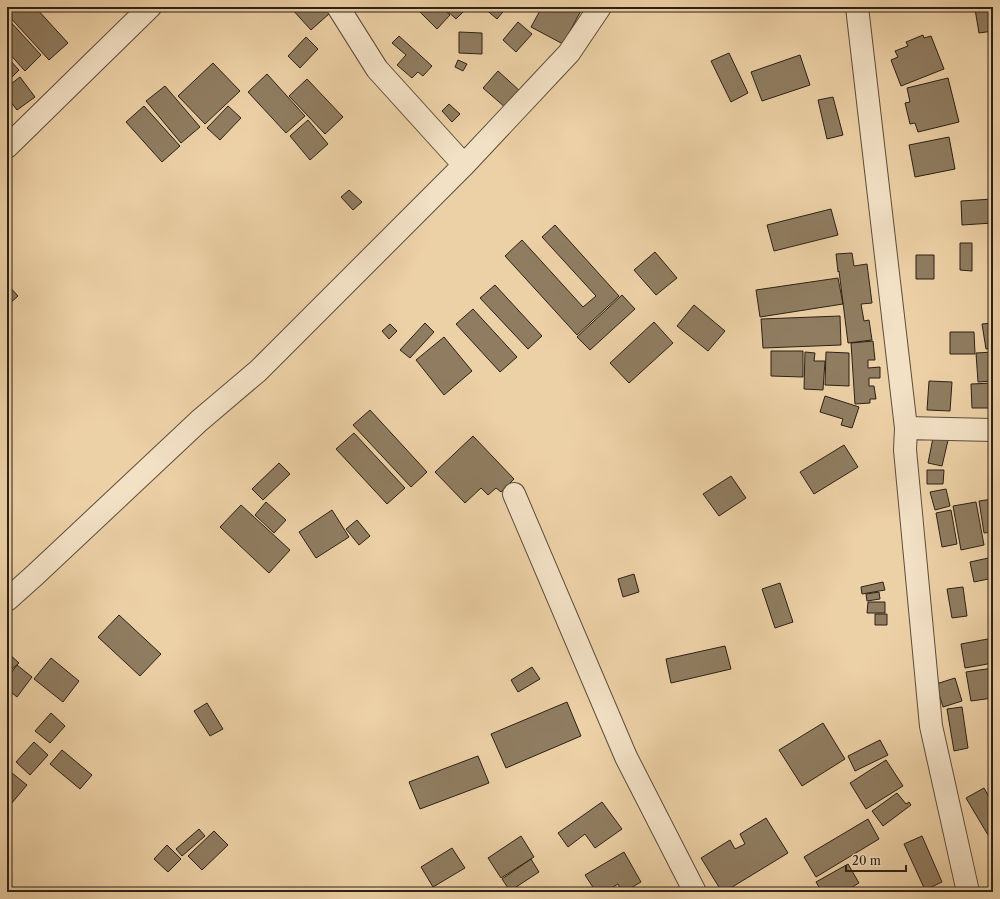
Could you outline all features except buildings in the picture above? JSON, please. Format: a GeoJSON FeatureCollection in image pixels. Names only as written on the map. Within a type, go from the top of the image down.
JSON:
{"type":"FeatureCollection","features":[{"type":"Feature","properties":{"kind":"street"},"geometry":{"type":"LineString","coordinates":[[7,147],[150,7]]}},
{"type":"Feature","properties":{"kind":"street"},"geometry":{"type":"LineString","coordinates":[[338,7],[377,70],[464,165]]}},
{"type":"Feature","properties":{"kind":"street"},"geometry":{"type":"LineString","coordinates":[[7,600],[199,420],[258,371],[464,165],[569,53],[600,7]]}},
{"type":"Feature","properties":{"kind":"street"},"geometry":{"type":"LineString","coordinates":[[856,7],[906,428],[905,450],[931,726],[968,892]]}},
{"type":"Feature","properties":{"kind":"street"},"geometry":{"type":"LineString","coordinates":[[906,428],[993,430]]}},
{"type":"Feature","properties":{"kind":"street"},"geometry":{"type":"LineString","coordinates":[[514,494],[626,757],[695,892]]}}]}
